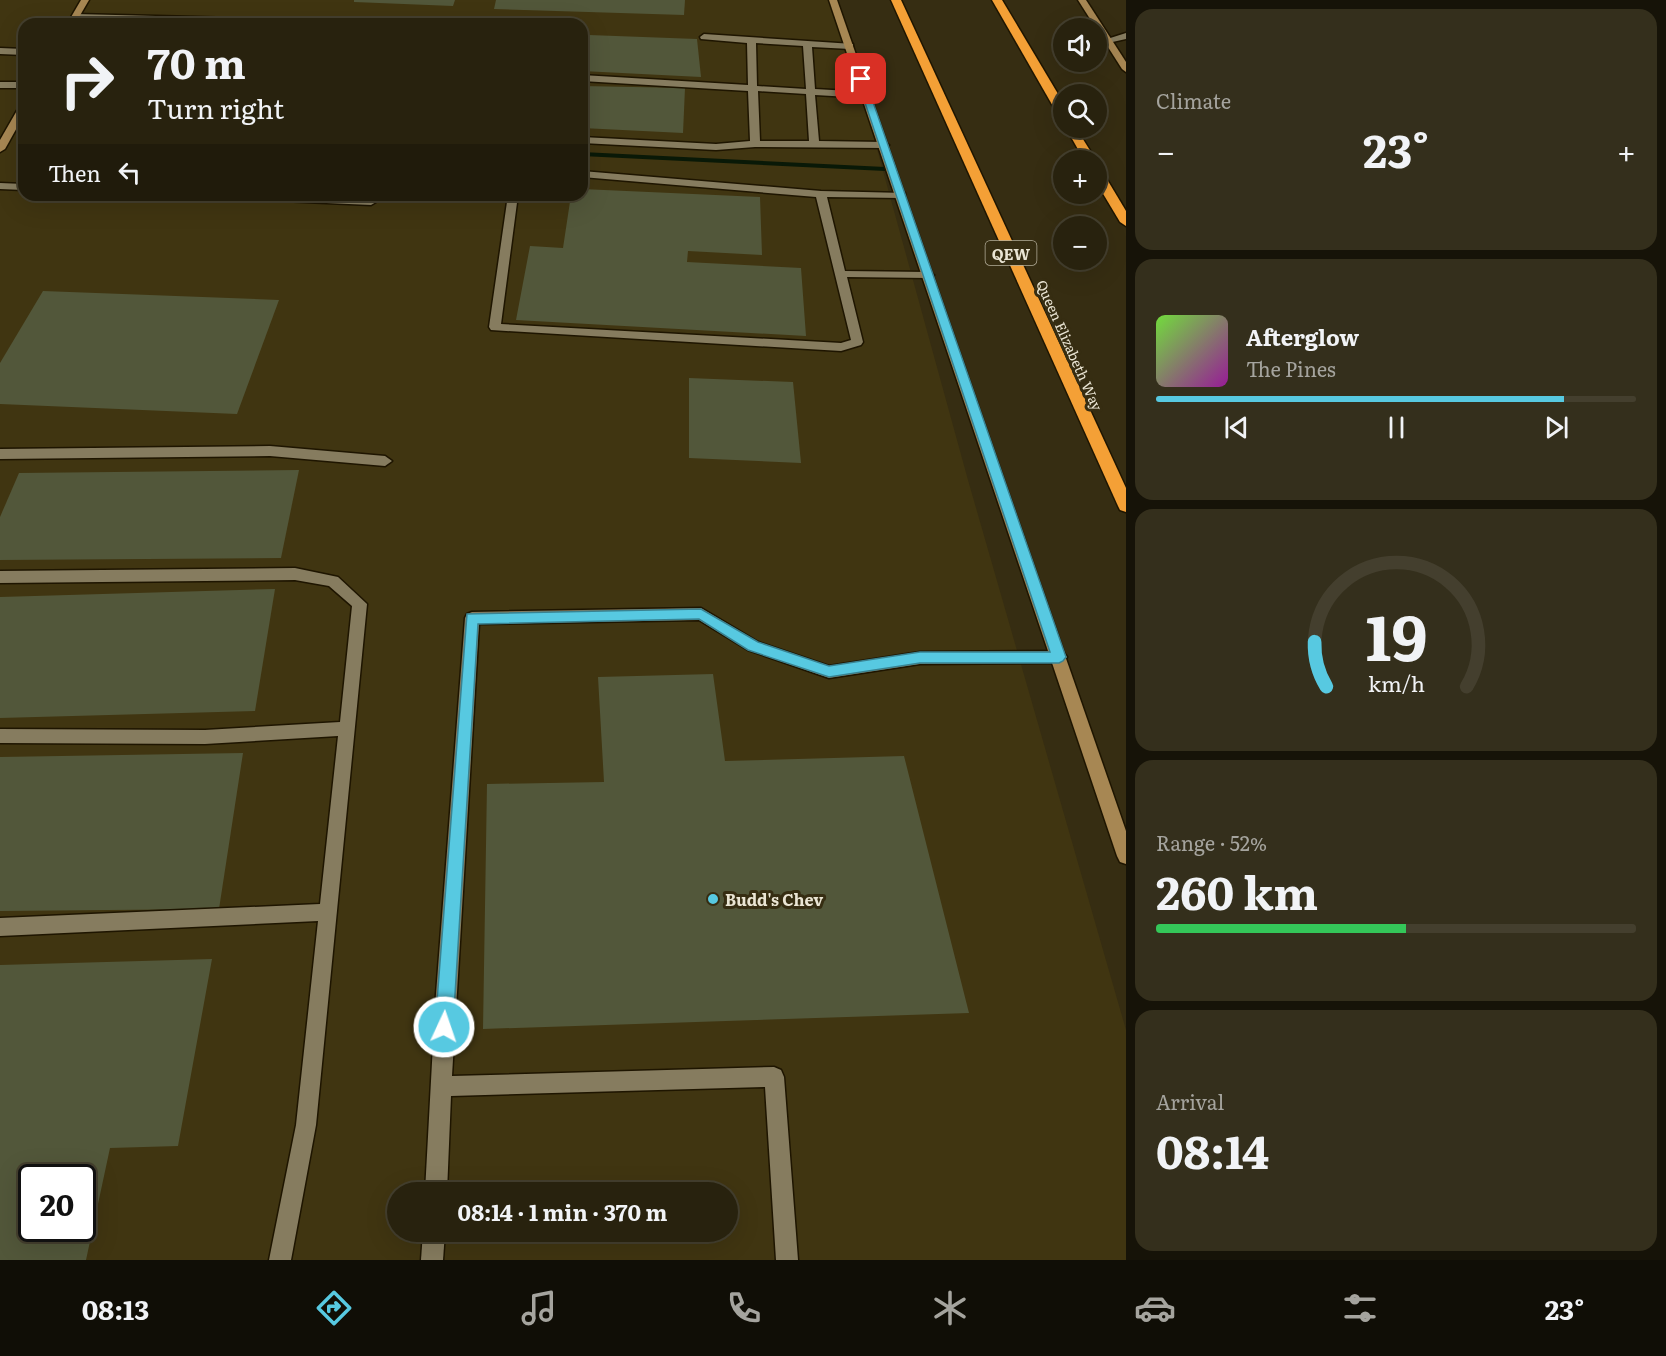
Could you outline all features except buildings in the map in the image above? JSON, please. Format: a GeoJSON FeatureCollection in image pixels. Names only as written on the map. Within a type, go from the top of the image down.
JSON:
{"type":"FeatureCollection","features":[{"type":"Feature","properties":{"kind":"highway","name":"Queen Elizabeth Way"},"geometry":{"type":"LineString","coordinates":[[896,0],[1126,506]]}},
{"type":"Feature","properties":{"kind":"highway"},"geometry":{"type":"LineString","coordinates":[[997,0],[1053,96]]}},
{"type":"Feature","properties":{"kind":"highway"},"geometry":{"type":"LineString","coordinates":[[1107,190],[1126,222]]}},
{"type":"Feature","properties":{"kind":"street"},"geometry":{"type":"LineString","coordinates":[[74,18],[85,0]]}},
{"type":"Feature","properties":{"kind":"street"},"geometry":{"type":"LineString","coordinates":[[833,0],[1126,856]]}},
{"type":"Feature","properties":{"kind":"street"},"geometry":{"type":"LineString","coordinates":[[1082,0],[1126,69]]}},
{"type":"Feature","properties":{"kind":"street"},"geometry":{"type":"LineString","coordinates":[[0,149],[18,118]]}},
{"type":"Feature","properties":{"kind":"lane"},"geometry":{"type":"LineString","coordinates":[[1108,40],[1126,36]]}},
{"type":"Feature","properties":{"kind":"lane"},"geometry":{"type":"LineString","coordinates":[[704,37],[850,46]]}},
{"type":"Feature","properties":{"kind":"lane"},"geometry":{"type":"LineString","coordinates":[[751,39],[754,144]]}},
{"type":"Feature","properties":{"kind":"lane"},"geometry":{"type":"LineString","coordinates":[[807,44],[814,144]]}},
{"type":"Feature","properties":{"kind":"lane"},"geometry":{"type":"LineString","coordinates":[[0,51],[18,52]]}},
{"type":"Feature","properties":{"kind":"lane"},"geometry":{"type":"LineString","coordinates":[[588,78],[867,95]]}},
{"type":"Feature","properties":{"kind":"lane"},"geometry":{"type":"LineString","coordinates":[[0,85],[18,85]]}},
{"type":"Feature","properties":{"kind":"lane"},"geometry":{"type":"LineString","coordinates":[[588,140],[716,147],[754,144],[884,145]]}},
{"type":"Feature","properties":{"kind":"lane"},"geometry":{"type":"LineString","coordinates":[[588,175],[821,194],[901,195]]}},
{"type":"Feature","properties":{"kind":"lane"},"geometry":{"type":"LineString","coordinates":[[0,186],[18,187]]}},
{"type":"Feature","properties":{"kind":"lane"},"geometry":{"type":"LineString","coordinates":[[512,201],[495,327],[841,347],[857,342],[821,194]]}},
{"type":"Feature","properties":{"kind":"lane"},"geometry":{"type":"LineString","coordinates":[[349,201],[371,202]]}},
{"type":"Feature","properties":{"kind":"lane"},"geometry":{"type":"LineString","coordinates":[[841,274],[928,275]]}},
{"type":"Feature","properties":{"kind":"lane"},"geometry":{"type":"LineString","coordinates":[[0,454],[270,451],[385,461]]}},
{"type":"Feature","properties":{"kind":"lane"},"geometry":{"type":"LineString","coordinates":[[0,577],[295,574],[333,581],[360,604],[306,1125],[280,1260]]}},
{"type":"Feature","properties":{"kind":"lane"},"geometry":{"type":"LineString","coordinates":[[436,1182],[472,618],[701,614],[753,646],[829,672],[920,658],[1059,657]]}},
{"type":"Feature","properties":{"kind":"lane"},"geometry":{"type":"LineString","coordinates":[[0,736],[205,737],[347,729]]}},
{"type":"Feature","properties":{"kind":"lane"},"geometry":{"type":"LineString","coordinates":[[0,927],[329,912]]}},
{"type":"Feature","properties":{"kind":"lane"},"geometry":{"type":"LineString","coordinates":[[441,1086],[774,1077],[787,1260]]}},
{"type":"Feature","properties":{"kind":"lane"},"geometry":{"type":"LineString","coordinates":[[432,1260],[433,1242]]}},
{"type":"Feature","properties":{"kind":"shaded area"},"geometry":{"type":"Polygon","coordinates":[[[0,0],[836,0],[968,480],[1126,1030],[1126,1260],[0,1260],[0,0]]]}},
{"type":"Feature","properties":{"kind":"waterway"},"geometry":{"type":"LineString","coordinates":[[588,154],[885,169]]}},
{"type":"Feature","properties":{"kind":"place","name":"Budd's Chev"},"geometry":{"type":"Point","coordinates":[713,899]}},
{"type":"Feature","properties":{"kind":"route"},"geometry":{"type":"LineString","coordinates":[[444,1027],[472,618],[701,614],[753,646],[829,672],[920,658],[1059,657],[861,79]]}}]}
